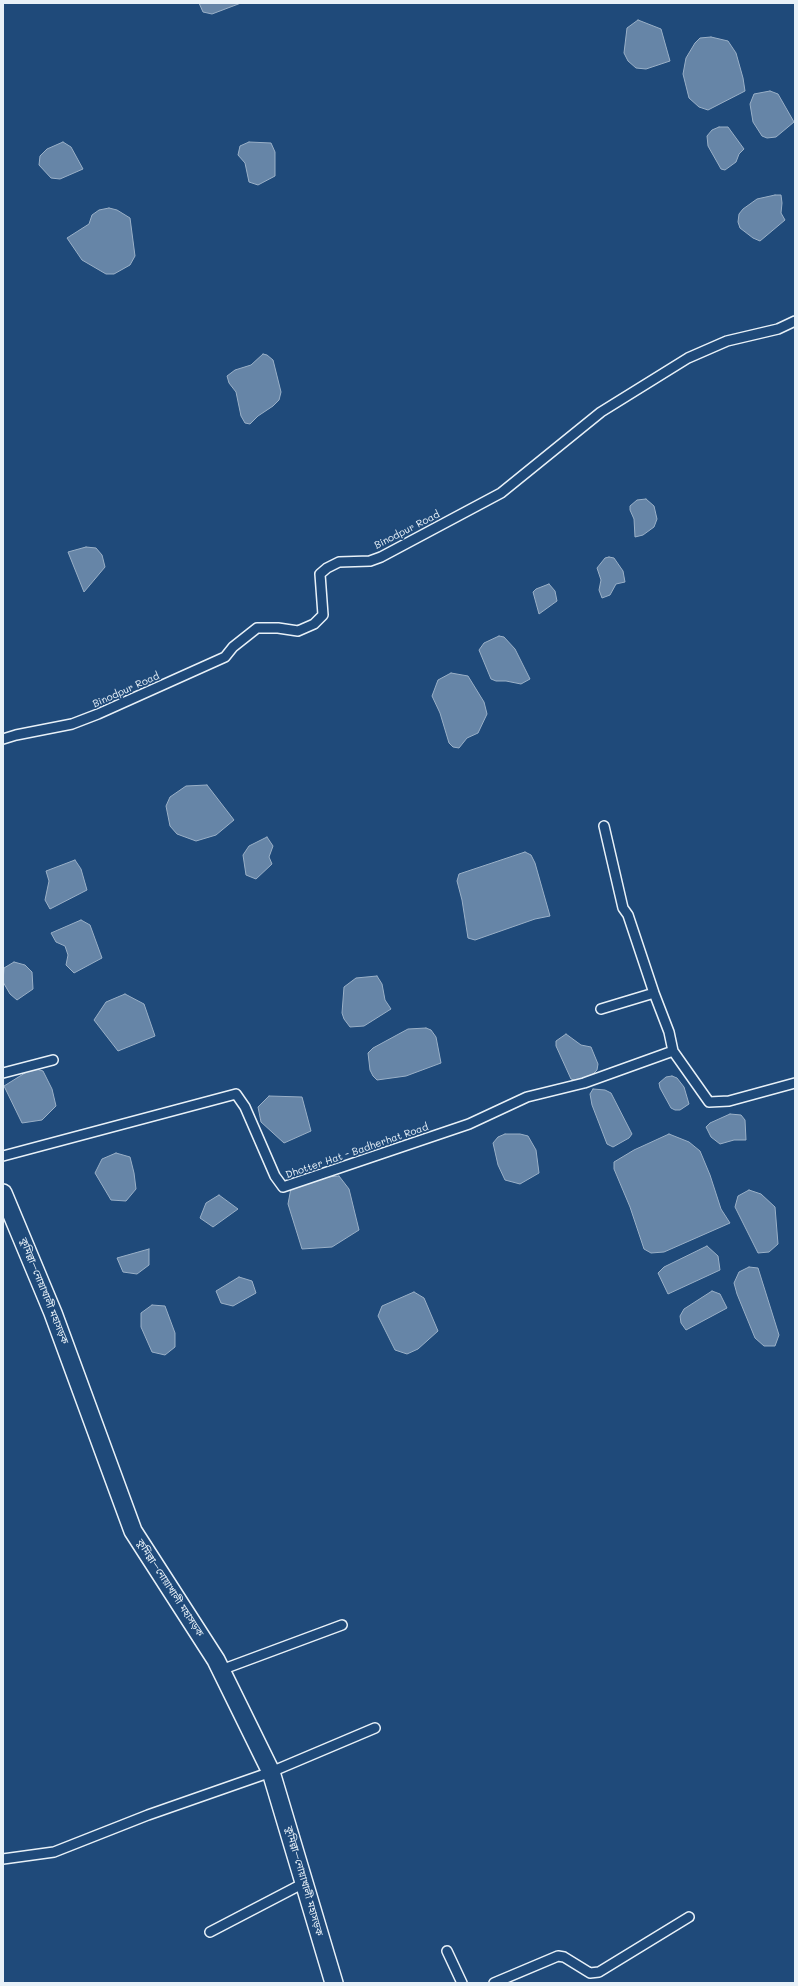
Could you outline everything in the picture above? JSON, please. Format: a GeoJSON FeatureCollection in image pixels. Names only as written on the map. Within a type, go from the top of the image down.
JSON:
{"type":"FeatureCollection","features":[{"type":"Feature","properties":{"kind":"highway","name":"কুমিল্লা–নোয়াখালী মহাসড়ক"},"geometry":{"type":"LineString","coordinates":[[3,1193],[53,1313],[133,1531],[221,1670],[271,1772],[334,1983]]}},
{"type":"Feature","properties":{"kind":"street","name":"Binodpur Road"},"geometry":{"type":"LineString","coordinates":[[3,739],[72,724],[98,714],[225,657],[234,647],[257,628],[278,628],[298,631],[314,624],[323,615],[320,574],[327,568],[339,562],[370,561],[381,557],[501,493],[601,412],[688,358],[727,341],[778,329],[795,322]]}},
{"type":"Feature","properties":{"kind":"street"},"geometry":{"type":"LineString","coordinates":[[604,826],[623,908],[628,915],[654,993],[669,1032],[673,1051],[709,1102],[729,1101],[795,1083]]}},
{"type":"Feature","properties":{"kind":"street"},"geometry":{"type":"LineString","coordinates":[[601,1009],[654,993]]}},
{"type":"Feature","properties":{"kind":"street","name":"Dhotter Hat - Badherhat Road"},"geometry":{"type":"LineString","coordinates":[[3,1156],[236,1094],[245,1107],[275,1176],[283,1187],[469,1124],[527,1097],[584,1083],[673,1051]]}},
{"type":"Feature","properties":{"kind":"street"},"geometry":{"type":"LineString","coordinates":[[3,1073],[53,1060]]}},
{"type":"Feature","properties":{"kind":"street"},"geometry":{"type":"LineString","coordinates":[[221,1670],[342,1625]]}},
{"type":"Feature","properties":{"kind":"street"},"geometry":{"type":"LineString","coordinates":[[3,1859],[54,1852],[148,1815],[271,1772],[375,1728]]}},
{"type":"Feature","properties":{"kind":"street"},"geometry":{"type":"LineString","coordinates":[[210,1932],[304,1883]]}},
{"type":"Feature","properties":{"kind":"street"},"geometry":{"type":"LineString","coordinates":[[494,1983],[558,1956],[564,1957],[590,1974],[599,1972],[688,1917]]}},
{"type":"Feature","properties":{"kind":"street"},"geometry":{"type":"LineString","coordinates":[[447,1951],[462,1983]]}},
{"type":"Feature","properties":{"kind":"water"},"geometry":{"type":"Polygon","coordinates":[[[199,3],[241,3],[212,14],[203,12],[199,3]]]}},
{"type":"Feature","properties":{"kind":"water"},"geometry":{"type":"Polygon","coordinates":[[[638,20],[661,29],[670,61],[646,69],[636,68],[628,61],[624,53],[627,28],[638,20]]]}},
{"type":"Feature","properties":{"kind":"water"},"geometry":{"type":"Polygon","coordinates":[[[711,37],[728,41],[736,53],[745,91],[708,110],[699,107],[689,98],[683,74],[686,58],[695,43],[700,38],[711,37]]]}},
{"type":"Feature","properties":{"kind":"water"},"geometry":{"type":"Polygon","coordinates":[[[770,91],[778,94],[794,122],[776,137],[767,138],[762,136],[753,122],[750,104],[754,94],[770,91]]]}},
{"type":"Feature","properties":{"kind":"water"},"geometry":{"type":"Polygon","coordinates":[[[719,127],[728,127],[744,149],[739,154],[736,162],[725,170],[721,169],[708,146],[707,136],[712,130],[719,127]]]}},
{"type":"Feature","properties":{"kind":"water"},"geometry":{"type":"Polygon","coordinates":[[[63,142],[71,147],[83,169],[60,179],[51,178],[39,165],[40,156],[47,149],[63,142]]]}},
{"type":"Feature","properties":{"kind":"water"},"geometry":{"type":"Polygon","coordinates":[[[249,142],[271,143],[275,152],[275,176],[258,185],[249,182],[245,163],[238,155],[240,146],[249,142]]]}},
{"type":"Feature","properties":{"kind":"water"},"geometry":{"type":"Polygon","coordinates":[[[781,195],[781,213],[785,220],[760,241],[753,238],[740,228],[738,222],[739,214],[743,209],[757,199],[781,195]]]}},
{"type":"Feature","properties":{"kind":"water"},"geometry":{"type":"Polygon","coordinates":[[[109,208],[117,210],[130,218],[135,256],[130,265],[114,274],[106,274],[82,260],[67,238],[89,224],[92,215],[99,210],[109,208]]]}},
{"type":"Feature","properties":{"kind":"water"},"geometry":{"type":"Polygon","coordinates":[[[263,354],[267,355],[273,360],[281,392],[279,400],[250,424],[245,423],[241,416],[236,392],[229,383],[227,376],[235,370],[251,365],[263,354]]]}},
{"type":"Feature","properties":{"kind":"water"},"geometry":{"type":"Polygon","coordinates":[[[646,499],[654,506],[657,519],[654,527],[643,535],[635,537],[634,519],[630,506],[637,500],[646,499]]]}},
{"type":"Feature","properties":{"kind":"water"},"geometry":{"type":"Polygon","coordinates":[[[86,547],[96,548],[102,555],[105,567],[84,592],[68,552],[86,547]]]}},
{"type":"Feature","properties":{"kind":"water"},"geometry":{"type":"Polygon","coordinates":[[[605,558],[614,558],[623,571],[625,582],[616,584],[610,595],[602,598],[599,590],[601,580],[597,568],[605,558]]]}},
{"type":"Feature","properties":{"kind":"water"},"geometry":{"type":"Polygon","coordinates":[[[549,584],[555,591],[557,601],[539,614],[533,592],[536,589],[549,584]]]}},
{"type":"Feature","properties":{"kind":"water"},"geometry":{"type":"Polygon","coordinates":[[[499,636],[504,637],[515,649],[530,679],[521,684],[491,679],[479,650],[484,643],[499,636]]]}},
{"type":"Feature","properties":{"kind":"water"},"geometry":{"type":"Polygon","coordinates":[[[451,673],[468,676],[484,702],[487,714],[478,733],[467,738],[459,748],[453,747],[449,743],[440,713],[432,696],[438,680],[451,673]]]}},
{"type":"Feature","properties":{"kind":"water"},"geometry":{"type":"Polygon","coordinates":[[[207,785],[234,820],[216,835],[196,841],[177,834],[170,826],[166,806],[170,797],[186,786],[207,785]]]}},
{"type":"Feature","properties":{"kind":"water"},"geometry":{"type":"Polygon","coordinates":[[[267,837],[273,846],[269,857],[272,864],[256,879],[246,875],[243,855],[249,846],[267,837]]]}},
{"type":"Feature","properties":{"kind":"water"},"geometry":{"type":"Polygon","coordinates":[[[525,852],[531,855],[535,863],[550,916],[535,919],[475,940],[468,938],[462,900],[457,881],[459,874],[525,852]]]}},
{"type":"Feature","properties":{"kind":"water"},"geometry":{"type":"Polygon","coordinates":[[[75,860],[81,869],[87,890],[50,909],[45,900],[49,881],[46,871],[75,860]]]}},
{"type":"Feature","properties":{"kind":"water"},"geometry":{"type":"Polygon","coordinates":[[[81,920],[90,925],[102,958],[74,973],[66,965],[68,955],[65,946],[56,942],[51,933],[81,920]]]}},
{"type":"Feature","properties":{"kind":"water"},"geometry":{"type":"Polygon","coordinates":[[[14,962],[25,965],[32,972],[33,989],[17,1000],[10,994],[3,982],[4,968],[14,962]]]}},
{"type":"Feature","properties":{"kind":"water"},"geometry":{"type":"Polygon","coordinates":[[[377,976],[382,984],[385,1000],[391,1009],[364,1026],[350,1027],[344,1019],[342,1013],[344,987],[356,978],[377,976]]]}},
{"type":"Feature","properties":{"kind":"water"},"geometry":{"type":"Polygon","coordinates":[[[125,994],[144,1004],[155,1036],[118,1051],[94,1020],[106,1002],[125,994]]]}},
{"type":"Feature","properties":{"kind":"water"},"geometry":{"type":"Polygon","coordinates":[[[426,1028],[431,1030],[436,1037],[441,1063],[406,1076],[377,1080],[373,1076],[370,1070],[368,1053],[373,1048],[408,1029],[426,1028]]]}},
{"type":"Feature","properties":{"kind":"water"},"geometry":{"type":"Polygon","coordinates":[[[566,1034],[581,1045],[591,1047],[598,1064],[597,1070],[593,1074],[577,1081],[571,1079],[556,1046],[556,1041],[566,1034]]]}},
{"type":"Feature","properties":{"kind":"water"},"geometry":{"type":"Polygon","coordinates":[[[33,1068],[43,1071],[52,1089],[56,1106],[42,1120],[22,1123],[4,1086],[33,1068]]]}},
{"type":"Feature","properties":{"kind":"water"},"geometry":{"type":"Polygon","coordinates":[[[672,1076],[677,1078],[684,1087],[689,1104],[680,1110],[671,1108],[660,1088],[659,1083],[666,1077],[672,1076]]]}},
{"type":"Feature","properties":{"kind":"water"},"geometry":{"type":"Polygon","coordinates":[[[593,1089],[605,1090],[611,1093],[632,1134],[629,1138],[613,1147],[607,1144],[592,1105],[590,1094],[593,1089]]]}},
{"type":"Feature","properties":{"kind":"water"},"geometry":{"type":"Polygon","coordinates":[[[269,1096],[302,1097],[311,1131],[284,1143],[261,1122],[258,1107],[269,1096]]]}},
{"type":"Feature","properties":{"kind":"water"},"geometry":{"type":"Polygon","coordinates":[[[730,1114],[741,1115],[745,1120],[746,1140],[734,1140],[720,1144],[711,1137],[706,1127],[710,1123],[730,1114]]]}},
{"type":"Feature","properties":{"kind":"water"},"geometry":{"type":"Polygon","coordinates":[[[505,1134],[520,1134],[528,1136],[536,1150],[539,1173],[520,1184],[505,1180],[498,1165],[493,1143],[498,1137],[505,1134]]]}},
{"type":"Feature","properties":{"kind":"water"},"geometry":{"type":"Polygon","coordinates":[[[669,1134],[689,1142],[700,1151],[710,1175],[721,1209],[730,1223],[664,1252],[651,1253],[644,1249],[630,1207],[614,1169],[614,1162],[634,1150],[669,1134]]]}},
{"type":"Feature","properties":{"kind":"water"},"geometry":{"type":"Polygon","coordinates":[[[116,1153],[130,1157],[134,1173],[136,1189],[126,1201],[111,1200],[95,1173],[102,1159],[116,1153]]]}},
{"type":"Feature","properties":{"kind":"water"},"geometry":{"type":"Polygon","coordinates":[[[339,1176],[349,1189],[359,1230],[332,1247],[302,1249],[288,1204],[291,1188],[305,1179],[339,1176]]]}},
{"type":"Feature","properties":{"kind":"water"},"geometry":{"type":"Polygon","coordinates":[[[749,1190],[761,1194],[775,1207],[778,1244],[769,1252],[758,1253],[735,1207],[738,1196],[749,1190]]]}},
{"type":"Feature","properties":{"kind":"water"},"geometry":{"type":"Polygon","coordinates":[[[219,1195],[238,1209],[213,1227],[200,1218],[206,1203],[219,1195]]]}},
{"type":"Feature","properties":{"kind":"water"},"geometry":{"type":"Polygon","coordinates":[[[707,1246],[718,1256],[720,1270],[668,1294],[658,1273],[664,1267],[707,1246]]]}},
{"type":"Feature","properties":{"kind":"water"},"geometry":{"type":"Polygon","coordinates":[[[149,1249],[149,1265],[137,1274],[123,1272],[117,1258],[149,1249]]]}},
{"type":"Feature","properties":{"kind":"water"},"geometry":{"type":"Polygon","coordinates":[[[749,1267],[758,1268],[779,1335],[775,1346],[764,1346],[755,1338],[737,1294],[734,1283],[739,1272],[749,1267]]]}},
{"type":"Feature","properties":{"kind":"water"},"geometry":{"type":"Polygon","coordinates":[[[239,1277],[252,1281],[256,1293],[233,1306],[221,1303],[216,1291],[239,1277]]]}},
{"type":"Feature","properties":{"kind":"water"},"geometry":{"type":"Polygon","coordinates":[[[712,1291],[720,1294],[727,1308],[686,1330],[681,1323],[680,1316],[684,1309],[712,1291]]]}},
{"type":"Feature","properties":{"kind":"water"},"geometry":{"type":"Polygon","coordinates":[[[414,1292],[424,1298],[438,1331],[418,1349],[407,1354],[395,1350],[378,1316],[382,1306],[414,1292]]]}},
{"type":"Feature","properties":{"kind":"water"},"geometry":{"type":"Polygon","coordinates":[[[152,1305],[165,1306],[175,1333],[175,1347],[165,1355],[152,1352],[141,1327],[141,1313],[152,1305]]]}}]}
